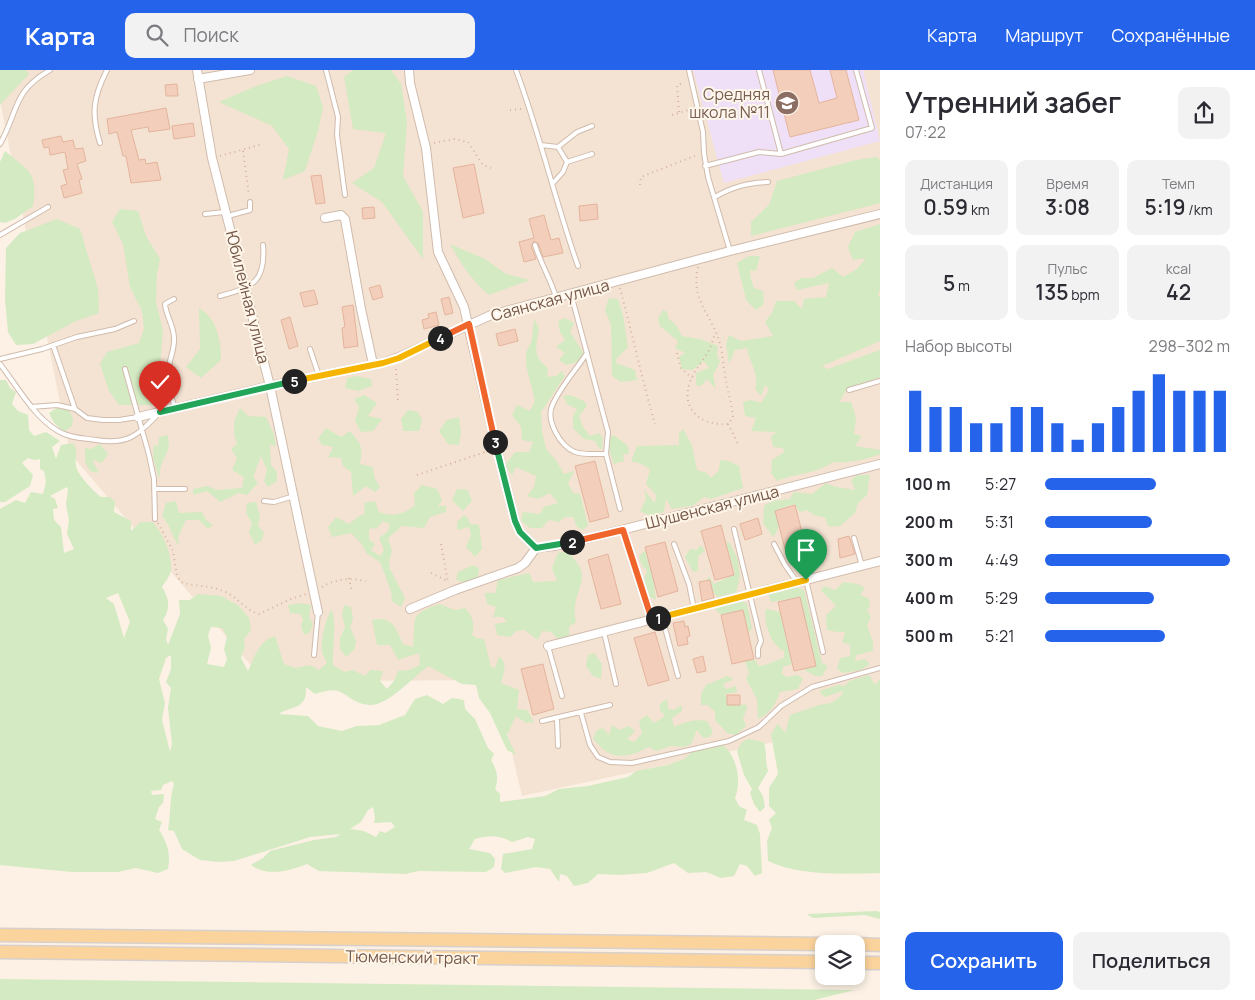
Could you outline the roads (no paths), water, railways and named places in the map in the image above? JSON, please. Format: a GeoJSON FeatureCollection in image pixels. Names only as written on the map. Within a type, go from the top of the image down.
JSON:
{"type":"FeatureCollection","features":[{"type":"Feature","properties":{"kind":"main road","name":"Тюменский тракт"},"geometry":{"type":"LineString","coordinates":[[0,935],[815,944]]}},
{"type":"Feature","properties":{"kind":"main road"},"geometry":{"type":"LineString","coordinates":[[865,944],[880,944]]}},
{"type":"Feature","properties":{"kind":"main road","name":"Тюменский тракт"},"geometry":{"type":"LineString","coordinates":[[0,952],[815,962]]}},
{"type":"Feature","properties":{"kind":"main road"},"geometry":{"type":"LineString","coordinates":[[865,963],[880,964]]}},
{"type":"Feature","properties":{"kind":"street","name":"Юбилейная улица"},"geometry":{"type":"LineString","coordinates":[[197,70],[212,158],[244,290],[270,386],[318,612]]}},
{"type":"Feature","properties":{"kind":"street"},"geometry":{"type":"LineString","coordinates":[[198,79],[250,70]]}},
{"type":"Feature","properties":{"kind":"street"},"geometry":{"type":"LineString","coordinates":[[409,70],[410,83],[426,148],[438,252],[464,307],[469,324],[515,521],[520,532],[536,548],[526,562],[518,568],[455,590],[410,609]]}},
{"type":"Feature","properties":{"kind":"street","name":"Саянская улица"},"geometry":{"type":"LineString","coordinates":[[138,417],[395,359],[491,315],[730,251],[880,214]]}},
{"type":"Feature","properties":{"kind":"street"},"geometry":{"type":"LineString","coordinates":[[325,218],[341,215],[346,219],[361,309],[373,364]]}},
{"type":"Feature","properties":{"kind":"street","name":"Шушенская улица"},"geometry":{"type":"LineString","coordinates":[[536,548],[554,546],[623,530],[880,464]]}},
{"type":"Feature","properties":{"kind":"street"},"geometry":{"type":"LineString","coordinates":[[623,530],[652,620]]}},
{"type":"Feature","properties":{"kind":"street"},"geometry":{"type":"LineString","coordinates":[[548,646],[880,561]]}},
{"type":"Feature","properties":{"kind":"lane"},"geometry":{"type":"LineString","coordinates":[[0,144],[17,101],[27,87],[50,70]]}},
{"type":"Feature","properties":{"kind":"lane"},"geometry":{"type":"LineString","coordinates":[[100,143],[96,130],[94,108],[96,93],[107,70]]}},
{"type":"Feature","properties":{"kind":"lane"},"geometry":{"type":"LineString","coordinates":[[326,70],[338,117],[336,135],[345,195]]}},
{"type":"Feature","properties":{"kind":"lane"},"geometry":{"type":"LineString","coordinates":[[328,76],[331,70]]}},
{"type":"Feature","properties":{"kind":"lane"},"geometry":{"type":"LineString","coordinates":[[516,70],[578,266]]}},
{"type":"Feature","properties":{"kind":"lane"},"geometry":{"type":"LineString","coordinates":[[689,70],[703,132],[705,166],[730,251]]}},
{"type":"Feature","properties":{"kind":"lane"},"geometry":{"type":"LineString","coordinates":[[759,70],[781,154]]}},
{"type":"Feature","properties":{"kind":"lane"},"geometry":{"type":"LineString","coordinates":[[705,166],[759,152],[781,154],[872,128],[856,70]]}},
{"type":"Feature","properties":{"kind":"lane"},"geometry":{"type":"LineString","coordinates":[[541,145],[558,147],[577,132],[592,126]]}},
{"type":"Feature","properties":{"kind":"lane"},"geometry":{"type":"LineString","coordinates":[[558,147],[567,162]]}},
{"type":"Feature","properties":{"kind":"lane"},"geometry":{"type":"LineString","coordinates":[[567,162],[592,154]]}},
{"type":"Feature","properties":{"kind":"lane"},"geometry":{"type":"LineString","coordinates":[[553,183],[563,172],[567,162]]}},
{"type":"Feature","properties":{"kind":"lane"},"geometry":{"type":"LineString","coordinates":[[715,197],[730,188],[768,182]]}},
{"type":"Feature","properties":{"kind":"lane"},"geometry":{"type":"LineString","coordinates":[[205,214],[227,214],[250,210],[250,202]]}},
{"type":"Feature","properties":{"kind":"lane"},"geometry":{"type":"LineString","coordinates":[[0,235],[48,207]]}},
{"type":"Feature","properties":{"kind":"lane"},"geometry":{"type":"LineString","coordinates":[[220,296],[244,290],[261,275],[265,263],[263,245]]}},
{"type":"Feature","properties":{"kind":"lane"},"geometry":{"type":"LineString","coordinates":[[535,245],[542,264],[550,275],[556,297]]}},
{"type":"Feature","properties":{"kind":"lane"},"geometry":{"type":"LineString","coordinates":[[571,294],[608,432],[606,454],[620,509]]}},
{"type":"Feature","properties":{"kind":"lane"},"geometry":{"type":"LineString","coordinates":[[174,299],[165,304],[175,342],[168,372],[169,386],[175,408]]}},
{"type":"Feature","properties":{"kind":"lane"},"geometry":{"type":"LineString","coordinates":[[0,359],[77,337],[115,329],[134,321]]}},
{"type":"Feature","properties":{"kind":"lane"},"geometry":{"type":"LineString","coordinates":[[53,345],[74,409]]}},
{"type":"Feature","properties":{"kind":"lane"},"geometry":{"type":"LineString","coordinates":[[310,349],[319,376]]}},
{"type":"Feature","properties":{"kind":"lane"},"geometry":{"type":"LineString","coordinates":[[587,353],[552,407],[552,423],[559,437],[568,448],[576,452],[606,454]]}},
{"type":"Feature","properties":{"kind":"lane"},"geometry":{"type":"LineString","coordinates":[[0,364],[31,407],[59,432],[72,436],[111,442],[126,441],[142,432],[160,412]]}},
{"type":"Feature","properties":{"kind":"lane"},"geometry":{"type":"LineString","coordinates":[[125,369],[149,455],[154,489],[155,519]]}},
{"type":"Feature","properties":{"kind":"lane"},"geometry":{"type":"LineString","coordinates":[[849,390],[880,381]]}},
{"type":"Feature","properties":{"kind":"lane"},"geometry":{"type":"LineString","coordinates":[[31,407],[57,405],[74,409],[87,418],[119,420],[138,417]]}},
{"type":"Feature","properties":{"kind":"lane"},"geometry":{"type":"LineString","coordinates":[[154,489],[185,489]]}},
{"type":"Feature","properties":{"kind":"lane"},"geometry":{"type":"LineString","coordinates":[[264,501],[274,502],[294,496]]}},
{"type":"Feature","properties":{"kind":"lane"},"geometry":{"type":"LineString","coordinates":[[734,529],[761,641],[758,648],[758,656]]}},
{"type":"Feature","properties":{"kind":"lane"},"geometry":{"type":"LineString","coordinates":[[854,538],[862,566]]}},
{"type":"Feature","properties":{"kind":"lane"},"geometry":{"type":"LineString","coordinates":[[674,544],[689,584],[694,609]]}},
{"type":"Feature","properties":{"kind":"lane"},"geometry":{"type":"LineString","coordinates":[[774,544],[785,565],[798,582]]}},
{"type":"Feature","properties":{"kind":"lane"},"geometry":{"type":"LineString","coordinates":[[806,580],[824,652]]}},
{"type":"Feature","properties":{"kind":"lane"},"geometry":{"type":"LineString","coordinates":[[314,655],[318,612]]}},
{"type":"Feature","properties":{"kind":"lane"},"geometry":{"type":"LineString","coordinates":[[662,617],[678,676]]}},
{"type":"Feature","properties":{"kind":"lane"},"geometry":{"type":"LineString","coordinates":[[604,632],[616,684]]}},
{"type":"Feature","properties":{"kind":"lane"},"geometry":{"type":"LineString","coordinates":[[548,646],[562,696]]}},
{"type":"Feature","properties":{"kind":"lane"},"geometry":{"type":"LineString","coordinates":[[581,713],[590,744],[598,757],[610,762],[632,764],[729,741],[759,727],[782,706],[812,687],[880,668]]}},
{"type":"Feature","properties":{"kind":"lane"},"geometry":{"type":"LineString","coordinates":[[542,721],[581,713],[610,704]]}},
{"type":"Feature","properties":{"kind":"lane"},"geometry":{"type":"LineString","coordinates":[[557,718],[558,746]]}},
{"type":"Feature","properties":{"kind":"place","name":"Средняя школа №11"},"geometry":{"type":"Point","coordinates":[787,103]}}]}
